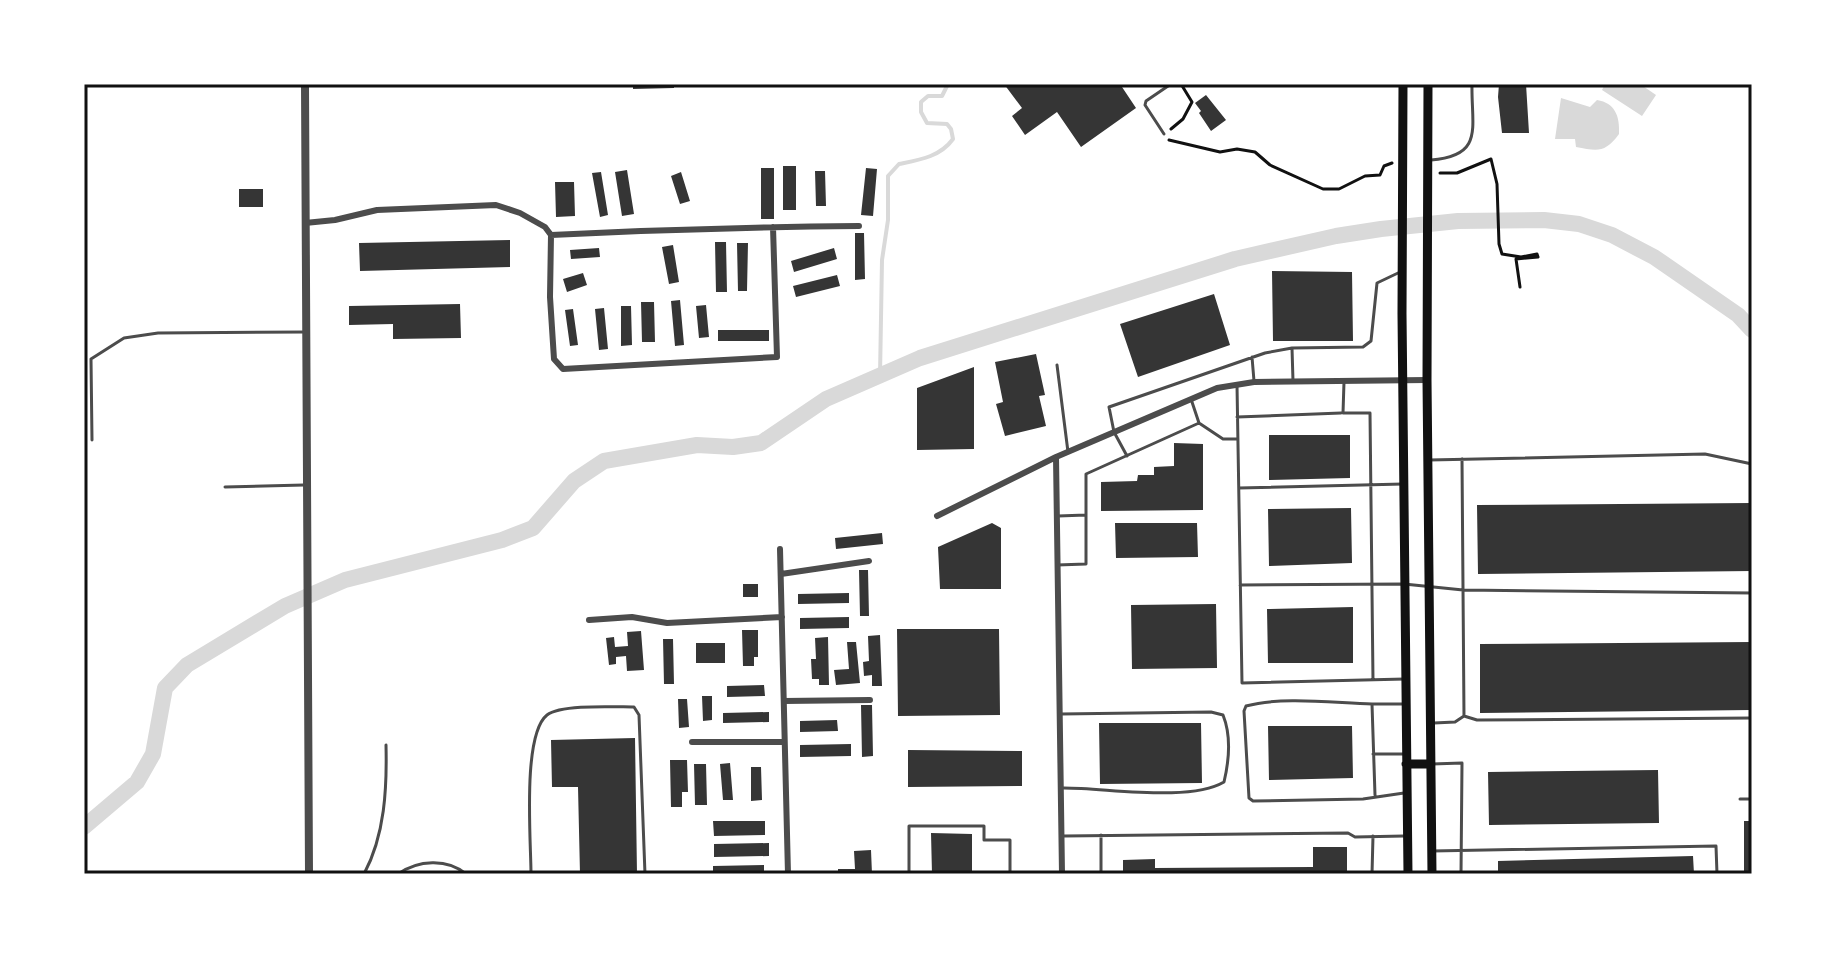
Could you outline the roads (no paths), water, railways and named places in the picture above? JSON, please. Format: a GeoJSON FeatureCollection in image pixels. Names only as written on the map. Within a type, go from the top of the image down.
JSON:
{"type":"FeatureCollection","features":[{"type":"Feature","properties":{"kind":"main road"},"geometry":{"type":"LineString","coordinates":[[1403,84],[1402,380],[1408,874]]}},
{"type":"Feature","properties":{"kind":"main road"},"geometry":{"type":"LineString","coordinates":[[1428,84],[1427,460],[1432,874]]}},
{"type":"Feature","properties":{"kind":"main road"},"geometry":{"type":"LineString","coordinates":[[1406,759],[1431,764]]}},
{"type":"Feature","properties":{"kind":"street"},"geometry":{"type":"LineString","coordinates":[[305,84],[309,874]]}},
{"type":"Feature","properties":{"kind":"street"},"geometry":{"type":"LineString","coordinates":[[305,223],[377,210],[496,205],[520,213],[545,227],[551,235],[550,297],[554,359],[563,369],[777,357],[773,227]]}},
{"type":"Feature","properties":{"kind":"street"},"geometry":{"type":"LineString","coordinates":[[551,235],[859,226]]}},
{"type":"Feature","properties":{"kind":"street"},"geometry":{"type":"LineString","coordinates":[[937,516],[1056,457],[1217,388],[1254,382],[1427,380]]}},
{"type":"Feature","properties":{"kind":"street"},"geometry":{"type":"LineString","coordinates":[[1056,457],[1062,874]]}},
{"type":"Feature","properties":{"kind":"street"},"geometry":{"type":"LineString","coordinates":[[780,549],[788,874]]}},
{"type":"Feature","properties":{"kind":"street"},"geometry":{"type":"LineString","coordinates":[[781,574],[869,561]]}},
{"type":"Feature","properties":{"kind":"street"},"geometry":{"type":"LineString","coordinates":[[589,620],[632,617],[667,623],[782,617]]}},
{"type":"Feature","properties":{"kind":"street"},"geometry":{"type":"LineString","coordinates":[[784,701],[870,700]]}},
{"type":"Feature","properties":{"kind":"street"},"geometry":{"type":"LineString","coordinates":[[692,742],[784,742]]}},
{"type":"Feature","properties":{"kind":"lane"},"geometry":{"type":"LineString","coordinates":[[1164,134],[1145,105],[1146,101],[1171,84]]}},
{"type":"Feature","properties":{"kind":"lane"},"geometry":{"type":"LineString","coordinates":[[1427,161],[1450,159],[1462,154],[1471,142],[1472,84]]}},
{"type":"Feature","properties":{"kind":"lane"},"geometry":{"type":"LineString","coordinates":[[1127,456],[1114,432],[1109,407],[1252,357],[1292,348],[1363,347],[1371,341],[1377,283],[1402,272]]}},
{"type":"Feature","properties":{"kind":"lane"},"geometry":{"type":"LineString","coordinates":[[92,440],[91,359],[124,338],[158,333],[306,332]]}},
{"type":"Feature","properties":{"kind":"lane"},"geometry":{"type":"LineString","coordinates":[[1292,348],[1293,381]]}},
{"type":"Feature","properties":{"kind":"lane"},"geometry":{"type":"LineString","coordinates":[[1252,357],[1254,382]]}},
{"type":"Feature","properties":{"kind":"lane"},"geometry":{"type":"LineString","coordinates":[[1057,365],[1068,452]]}},
{"type":"Feature","properties":{"kind":"lane"},"geometry":{"type":"LineString","coordinates":[[1343,413],[1344,380]]}},
{"type":"Feature","properties":{"kind":"lane"},"geometry":{"type":"LineString","coordinates":[[1237,385],[1242,683],[1405,679]]}},
{"type":"Feature","properties":{"kind":"lane"},"geometry":{"type":"LineString","coordinates":[[1191,399],[1199,423],[1223,439],[1238,439]]}},
{"type":"Feature","properties":{"kind":"lane"},"geometry":{"type":"LineString","coordinates":[[1237,417],[1370,413],[1373,680]]}},
{"type":"Feature","properties":{"kind":"lane"},"geometry":{"type":"LineString","coordinates":[[1057,565],[1086,564],[1086,474],[1199,423]]}},
{"type":"Feature","properties":{"kind":"lane"},"geometry":{"type":"LineString","coordinates":[[1427,460],[1705,454],[1752,464]]}},
{"type":"Feature","properties":{"kind":"lane"},"geometry":{"type":"LineString","coordinates":[[1462,459],[1464,716]]}},
{"type":"Feature","properties":{"kind":"lane"},"geometry":{"type":"LineString","coordinates":[[1239,488],[1403,484]]}},
{"type":"Feature","properties":{"kind":"lane"},"geometry":{"type":"LineString","coordinates":[[225,487],[308,485]]}},
{"type":"Feature","properties":{"kind":"lane"},"geometry":{"type":"LineString","coordinates":[[1057,516],[1086,515]]}},
{"type":"Feature","properties":{"kind":"lane"},"geometry":{"type":"LineString","coordinates":[[1240,585],[1404,584],[1463,590],[1752,593]]}},
{"type":"Feature","properties":{"kind":"lane"},"geometry":{"type":"LineString","coordinates":[[1405,704],[1256,703],[1246,706],[1244,726],[1246,790],[1253,801],[1363,799],[1407,792]]}},
{"type":"Feature","properties":{"kind":"lane"},"geometry":{"type":"LineString","coordinates":[[1372,704],[1375,796]]}},
{"type":"Feature","properties":{"kind":"lane"},"geometry":{"type":"LineString","coordinates":[[531,874],[530,765],[537,730],[547,715],[559,709],[634,707],[639,715],[645,874]]}},
{"type":"Feature","properties":{"kind":"lane"},"geometry":{"type":"LineString","coordinates":[[1060,714],[1211,712],[1223,715],[1228,728],[1227,769],[1224,782],[1217,786],[1155,792],[1061,788]]}},
{"type":"Feature","properties":{"kind":"lane"},"geometry":{"type":"LineString","coordinates":[[1430,723],[1455,722],[1464,716]]}},
{"type":"Feature","properties":{"kind":"lane"},"geometry":{"type":"LineString","coordinates":[[1464,716],[1477,720],[1752,718]]}},
{"type":"Feature","properties":{"kind":"lane"},"geometry":{"type":"LineString","coordinates":[[364,874],[378,841],[387,772],[386,745]]}},
{"type":"Feature","properties":{"kind":"lane"},"geometry":{"type":"LineString","coordinates":[[1373,754],[1406,759]]}},
{"type":"Feature","properties":{"kind":"lane"},"geometry":{"type":"LineString","coordinates":[[1431,764],[1462,763],[1461,874]]}},
{"type":"Feature","properties":{"kind":"lane"},"geometry":{"type":"LineString","coordinates":[[1740,799],[1752,799]]}},
{"type":"Feature","properties":{"kind":"lane"},"geometry":{"type":"LineString","coordinates":[[909,874],[909,826],[984,826],[984,840],[1010,840],[1010,874]]}},
{"type":"Feature","properties":{"kind":"lane"},"geometry":{"type":"LineString","coordinates":[[1101,835],[1101,874]]}},
{"type":"Feature","properties":{"kind":"lane"},"geometry":{"type":"LineString","coordinates":[[1062,836],[1407,835]]}},
{"type":"Feature","properties":{"kind":"lane"},"geometry":{"type":"LineString","coordinates":[[1372,874],[1373,836]]}},
{"type":"Feature","properties":{"kind":"lane"},"geometry":{"type":"LineString","coordinates":[[1432,851],[1716,846],[1717,874]]}},
{"type":"Feature","properties":{"kind":"lane"},"geometry":{"type":"LineString","coordinates":[[398,874],[409,867],[441,862],[458,867],[466,874]]}},
{"type":"Feature","properties":{"kind":"waterway"},"geometry":{"type":"LineString","coordinates":[[880,376],[882,260],[888,220],[888,176],[899,164],[935,154],[953,139],[947,124],[927,123],[921,112],[921,102],[928,96],[942,96],[948,84]]}},
{"type":"Feature","properties":{"kind":"waterway"},"geometry":{"type":"LineString","coordinates":[[84,827],[137,782],[153,754],[165,688],[187,665],[285,606],[345,580],[502,540],[533,528],[574,481],[604,461],[697,445],[733,447],[761,443],[826,399],[920,358],[1235,259],[1336,236],[1458,221],[1544,220],[1579,224],[1612,235],[1654,257],[1738,315],[1752,330]]}}]}
